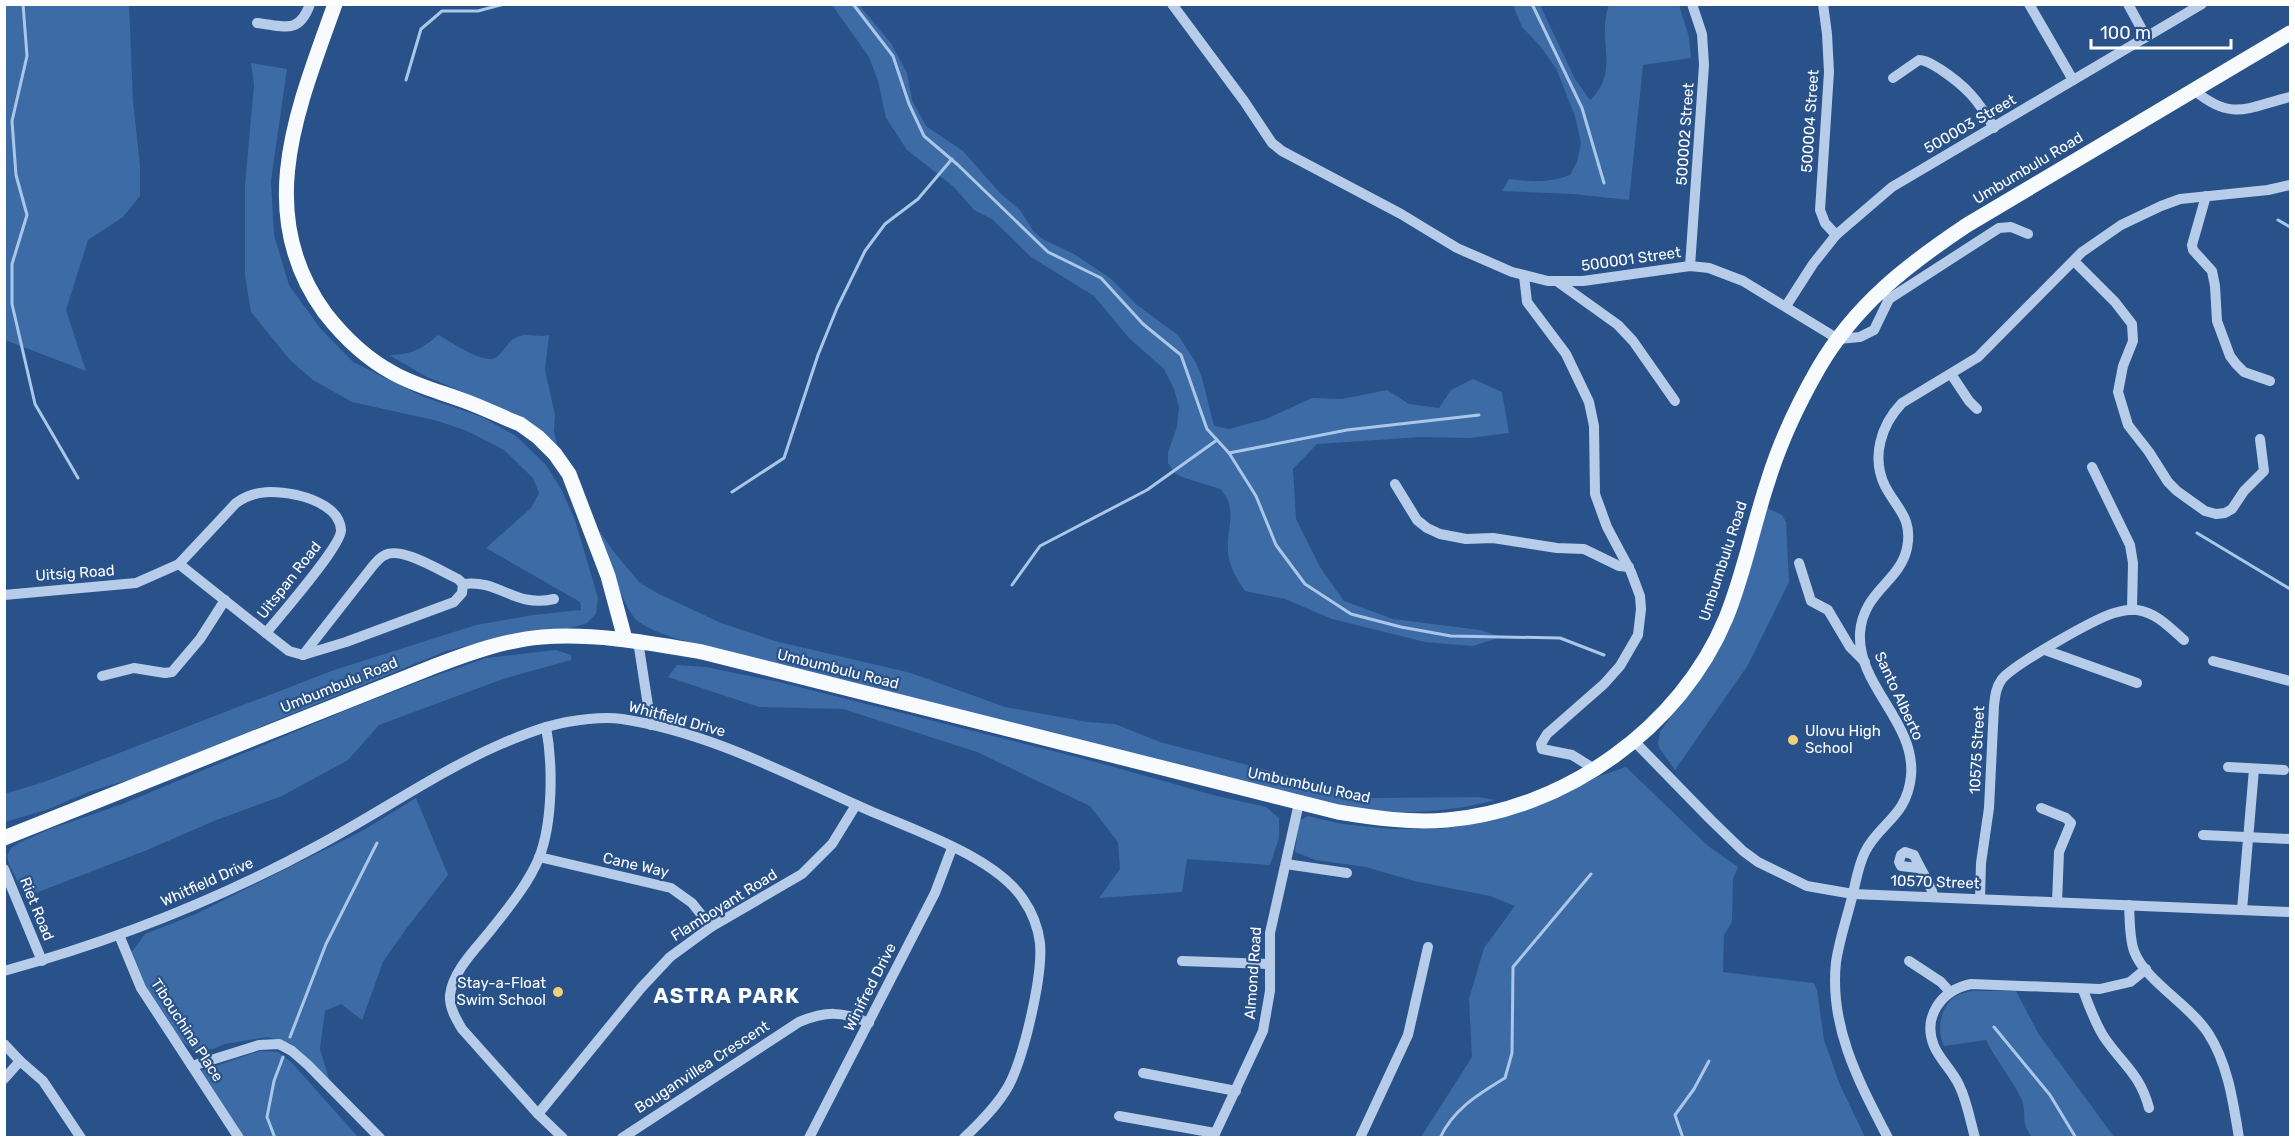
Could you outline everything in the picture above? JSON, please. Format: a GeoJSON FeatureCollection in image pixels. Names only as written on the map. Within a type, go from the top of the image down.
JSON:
{"type":"FeatureCollection","features":[{"type":"Feature","properties":{"kind":"main road"},"geometry":{"type":"LineString","coordinates":[[335,4],[301,101],[287,158],[287,215],[295,256],[306,282],[334,324],[373,360],[393,374],[520,424],[538,437],[555,454],[576,490],[632,640]]}},
{"type":"Feature","properties":{"kind":"main road","name":"Umbumbulu Road"},"geometry":{"type":"LineString","coordinates":[[4,838],[462,656],[542,637],[632,640],[702,652],[1338,812],[1396,821],[1446,820],[1486,814],[1507,808],[1576,782],[1634,741],[1675,699],[1713,646],[1735,594],[1768,481],[1788,429],[1820,366],[1838,339],[1923,255],[1967,225],[2290,33]]}},
{"type":"Feature","properties":{"kind":"street"},"geometry":{"type":"LineString","coordinates":[[257,23],[298,25],[306,17],[310,4]]}},
{"type":"Feature","properties":{"kind":"street","name":"500001 Street"},"geometry":{"type":"LineString","coordinates":[[1172,4],[1272,143],[1401,214],[1440,239],[1485,261],[1524,276],[1557,282],[1583,281],[1690,266],[1709,268],[1729,275],[1786,306],[1838,339]]}},
{"type":"Feature","properties":{"kind":"street","name":"500002 Street"},"geometry":{"type":"LineString","coordinates":[[1690,266],[1704,65],[1702,34],[1692,4]]}},
{"type":"Feature","properties":{"kind":"street","name":"500004 Street"},"geometry":{"type":"LineString","coordinates":[[1822,4],[1827,34],[1829,72],[1819,199],[1821,217],[1836,235]]}},
{"type":"Feature","properties":{"kind":"street"},"geometry":{"type":"LineString","coordinates":[[2029,4],[2073,80]]}},
{"type":"Feature","properties":{"kind":"street"},"geometry":{"type":"LineString","coordinates":[[2128,4],[2146,37]]}},
{"type":"Feature","properties":{"kind":"street","name":"500003 Street"},"geometry":{"type":"LineString","coordinates":[[1786,306],[1813,264],[1836,235],[1892,186],[2202,4]]}},
{"type":"Feature","properties":{"kind":"street"},"geometry":{"type":"LineString","coordinates":[[1893,78],[1919,60],[1929,62],[1957,80],[1971,93],[1994,128]]}},
{"type":"Feature","properties":{"kind":"street"},"geometry":{"type":"LineString","coordinates":[[2195,91],[2210,103],[2226,110],[2246,109],[2289,96]]}},
{"type":"Feature","properties":{"kind":"street","name":"Santo Alberto"},"geometry":{"type":"LineString","coordinates":[[1888,1137],[1851,1065],[1844,1046],[1837,1011],[1836,962],[1865,851],[1895,818],[1905,799],[1911,775],[1909,751],[1901,729],[1865,662],[1860,644],[1864,616],[1871,598],[1901,563],[1905,555],[1908,534],[1905,516],[1882,478],[1878,458],[1883,432],[1894,411],[1902,403],[1966,365],[1987,349],[2074,261],[2098,240],[2146,212],[2180,199],[2268,190],[2290,185]]}},
{"type":"Feature","properties":{"kind":"street"},"geometry":{"type":"LineString","coordinates":[[2206,196],[2192,244],[2193,250],[2212,271],[2216,286],[2217,321],[2236,364],[2244,372],[2270,381]]}},
{"type":"Feature","properties":{"kind":"street"},"geometry":{"type":"LineString","coordinates":[[1838,339],[1860,337],[1874,330],[1884,294],[1999,228],[2011,228],[2028,234]]}},
{"type":"Feature","properties":{"kind":"street"},"geometry":{"type":"LineString","coordinates":[[2074,261],[2115,302],[2132,324],[2133,340],[2119,377],[2118,392],[2122,411],[2128,425],[2177,491],[2205,512],[2225,513],[2264,471],[2260,439]]}},
{"type":"Feature","properties":{"kind":"street"},"geometry":{"type":"LineString","coordinates":[[1524,276],[1527,302],[1566,354],[1589,402],[1594,426],[1595,494],[1607,527],[1629,567],[1640,596],[1638,635],[1620,666],[1604,684],[1547,734],[1541,744],[1542,749],[1564,753],[1596,770]]}},
{"type":"Feature","properties":{"kind":"street"},"geometry":{"type":"LineString","coordinates":[[1557,282],[1618,326],[1634,341],[1675,401]]}},
{"type":"Feature","properties":{"kind":"street"},"geometry":{"type":"LineString","coordinates":[[1951,374],[1977,409]]}},
{"type":"Feature","properties":{"kind":"street"},"geometry":{"type":"LineString","coordinates":[[2092,467],[2130,545],[2133,563],[2132,610],[2159,618],[2184,640]]}},
{"type":"Feature","properties":{"kind":"street"},"geometry":{"type":"LineString","coordinates":[[1395,484],[1417,520],[1440,534],[1454,538],[1493,538],[1557,548],[1584,549],[1618,566],[1629,567]]}},
{"type":"Feature","properties":{"kind":"street","name":"Uitspan Road"},"geometry":{"type":"LineString","coordinates":[[147,579],[179,564],[233,506],[246,497],[262,492],[277,492],[307,497],[325,505],[334,514],[341,528],[340,536],[328,555],[266,633],[290,651],[303,655]]}},
{"type":"Feature","properties":{"kind":"street"},"geometry":{"type":"LineString","coordinates":[[303,655],[368,572],[385,555],[394,553],[409,556],[458,579],[463,584],[481,583],[532,602],[554,599]]}},
{"type":"Feature","properties":{"kind":"street"},"geometry":{"type":"LineString","coordinates":[[1800,563],[1812,601],[1828,610],[1850,647],[1865,662]]}},
{"type":"Feature","properties":{"kind":"street"},"geometry":{"type":"LineString","coordinates":[[179,564],[266,633]]}},
{"type":"Feature","properties":{"kind":"street","name":"Uitsig Road"},"geometry":{"type":"LineString","coordinates":[[4,594],[136,583],[147,579]]}},
{"type":"Feature","properties":{"kind":"street"},"geometry":{"type":"LineString","coordinates":[[303,655],[346,642],[454,602],[462,593],[463,584]]}},
{"type":"Feature","properties":{"kind":"street"},"geometry":{"type":"LineString","coordinates":[[102,676],[134,668],[172,672],[200,639],[225,600]]}},
{"type":"Feature","properties":{"kind":"street","name":"10575 Street"},"geometry":{"type":"LineString","coordinates":[[1980,899],[1981,863],[1989,808],[1996,693],[2001,681],[2010,672],[2106,616],[2132,610]]}},
{"type":"Feature","properties":{"kind":"street"},"geometry":{"type":"LineString","coordinates":[[632,640],[651,725]]}},
{"type":"Feature","properties":{"kind":"street"},"geometry":{"type":"LineString","coordinates":[[2045,651],[2137,683]]}},
{"type":"Feature","properties":{"kind":"street"},"geometry":{"type":"LineString","coordinates":[[2213,661],[2290,681]]}},
{"type":"Feature","properties":{"kind":"street","name":"Whitfield Drive"},"geometry":{"type":"LineString","coordinates":[[4,971],[42,961],[119,935],[192,907],[319,845],[473,756],[546,727],[579,720],[619,718],[677,731],[737,751],[986,865],[1008,881],[1022,897],[1034,918],[1040,948],[1033,1002],[1018,1062],[1008,1086],[992,1109],[964,1137]]}},
{"type":"Feature","properties":{"kind":"street"},"geometry":{"type":"LineString","coordinates":[[546,727],[551,775],[549,812],[539,857],[520,891],[465,962],[452,985],[450,1000],[462,1029],[538,1114],[563,1137]]}},
{"type":"Feature","properties":{"kind":"street","name":"10570 Street"},"geometry":{"type":"LineString","coordinates":[[1634,741],[1743,850],[1758,862],[1807,886],[1853,894],[2290,912]]}},
{"type":"Feature","properties":{"kind":"street"},"geometry":{"type":"LineString","coordinates":[[2229,767],[2284,770]]}},
{"type":"Feature","properties":{"kind":"street"},"geometry":{"type":"LineString","coordinates":[[2242,910],[2254,769]]}},
{"type":"Feature","properties":{"kind":"street","name":"Almond Road"},"geometry":{"type":"LineString","coordinates":[[1214,1135],[1263,1031],[1268,1012],[1270,933],[1299,803]]}},
{"type":"Feature","properties":{"kind":"street","name":"Flamboyant Road"},"geometry":{"type":"LineString","coordinates":[[538,1114],[621,1012],[670,957],[711,927],[802,874],[832,844],[856,805]]}},
{"type":"Feature","properties":{"kind":"street"},"geometry":{"type":"LineString","coordinates":[[2041,808],[2066,818],[2070,823],[2059,852],[2057,903]]}},
{"type":"Feature","properties":{"kind":"street"},"geometry":{"type":"LineString","coordinates":[[2203,835],[2290,839]]}},
{"type":"Feature","properties":{"kind":"street","name":"Winifred Drive"},"geometry":{"type":"LineString","coordinates":[[809,1137],[935,893],[952,848]]}},
{"type":"Feature","properties":{"kind":"street","name":"Cane Way"},"geometry":{"type":"LineString","coordinates":[[539,857],[671,888],[692,903],[711,927]]}},
{"type":"Feature","properties":{"kind":"street"},"geometry":{"type":"LineString","coordinates":[[1286,864],[1347,873]]}},
{"type":"Feature","properties":{"kind":"street"},"geometry":{"type":"LineString","coordinates":[[1918,868],[1930,885],[1934,897]]}},
{"type":"Feature","properties":{"kind":"street","name":"Riet Road"},"geometry":{"type":"LineString","coordinates":[[4,869],[42,961]]}},
{"type":"Feature","properties":{"kind":"street"},"geometry":{"type":"LineString","coordinates":[[2129,905],[2133,946],[2139,960],[2194,1015],[2215,1045],[2228,1078],[2239,1137]]}},
{"type":"Feature","properties":{"kind":"street","name":"Tibouchina Place"},"geometry":{"type":"LineString","coordinates":[[119,935],[141,988],[238,1137]]}},
{"type":"Feature","properties":{"kind":"street"},"geometry":{"type":"LineString","coordinates":[[1360,1137],[1408,1035],[1428,947]]}},
{"type":"Feature","properties":{"kind":"street"},"geometry":{"type":"LineString","coordinates":[[1182,961],[1269,964]]}},
{"type":"Feature","properties":{"kind":"street"},"geometry":{"type":"LineString","coordinates":[[1909,961],[1941,982],[1950,992]]}},
{"type":"Feature","properties":{"kind":"street"},"geometry":{"type":"LineString","coordinates":[[1975,1137],[1959,1084],[1934,1045],[1931,1035],[1934,1011],[1950,992],[1971,984],[2083,990],[2120,986],[2130,982],[2146,969]]}},
{"type":"Feature","properties":{"kind":"street"},"geometry":{"type":"LineString","coordinates":[[2083,990],[2097,1025],[2112,1048],[2138,1079],[2149,1108]]}},
{"type":"Feature","properties":{"kind":"street","name":"Bouganvillea Crescent"},"geometry":{"type":"LineString","coordinates":[[622,1137],[799,1022],[816,1015],[829,1013],[855,1017],[868,1023]]}},
{"type":"Feature","properties":{"kind":"street"},"geometry":{"type":"LineString","coordinates":[[4,1044],[43,1082],[81,1137]]}},
{"type":"Feature","properties":{"kind":"street"},"geometry":{"type":"LineString","coordinates":[[192,1066],[259,1044],[279,1044],[292,1051],[308,1065],[380,1137]]}},
{"type":"Feature","properties":{"kind":"street"},"geometry":{"type":"LineString","coordinates":[[4,1080],[20,1061]]}},
{"type":"Feature","properties":{"kind":"street"},"geometry":{"type":"LineString","coordinates":[[1143,1073],[1236,1091]]}},
{"type":"Feature","properties":{"kind":"street"},"geometry":{"type":"LineString","coordinates":[[1119,1116],[1214,1135]]}},
{"type":"Feature","properties":{"kind":"shaded area"},"geometry":{"type":"Polygon","coordinates":[[[4,5],[129,5],[140,196],[123,217],[88,240],[66,310],[86,371],[5,340],[4,5]]]}},
{"type":"Feature","properties":{"kind":"shaded area"},"geometry":{"type":"Polygon","coordinates":[[[832,5],[859,5],[891,43],[907,73],[912,100],[926,126],[963,151],[1000,193],[1020,210],[1034,232],[1044,240],[1074,254],[1110,278],[1137,305],[1178,335],[1196,363],[1202,378],[1214,426],[1229,429],[1266,419],[1312,398],[1342,399],[1387,390],[1409,404],[1439,408],[1451,390],[1473,379],[1502,392],[1509,433],[1469,438],[1421,437],[1317,444],[1293,469],[1296,519],[1320,567],[1344,601],[1393,619],[1480,630],[1501,637],[1473,646],[1425,642],[1332,619],[1285,599],[1245,591],[1230,563],[1228,543],[1230,511],[1226,496],[1220,489],[1182,477],[1175,473],[1168,463],[1168,452],[1177,427],[1179,407],[1174,389],[1164,369],[1129,338],[1094,296],[1031,257],[992,219],[974,210],[954,187],[907,150],[886,118],[878,81],[869,57],[832,5]]]}},
{"type":"Feature","properties":{"kind":"shaded area"},"geometry":{"type":"Polygon","coordinates":[[[1513,5],[1540,5],[1575,79],[1590,100],[1604,78],[1605,30],[1609,5],[1679,5],[1689,37],[1691,58],[1643,65],[1629,200],[1573,194],[1502,191],[1509,179],[1540,181],[1570,175],[1577,162],[1581,143],[1575,116],[1556,68],[1522,27],[1513,5]]]}},
{"type":"Feature","properties":{"kind":"shaded area"},"geometry":{"type":"Polygon","coordinates":[[[251,63],[287,69],[271,181],[274,235],[289,285],[320,328],[353,362],[424,397],[482,417],[516,436],[546,465],[561,489],[575,520],[598,598],[596,614],[587,623],[571,628],[511,635],[446,651],[138,777],[88,792],[49,809],[5,822],[4,794],[44,782],[334,670],[476,625],[533,615],[581,610],[580,602],[486,548],[531,508],[539,493],[533,478],[504,450],[467,431],[438,421],[352,402],[313,380],[290,360],[251,312],[245,276],[245,185],[254,85],[251,63]]]}},
{"type":"Feature","properties":{"kind":"shaded area"},"geometry":{"type":"Polygon","coordinates":[[[438,335],[476,356],[492,359],[497,357],[517,337],[549,335],[545,370],[555,415],[554,432],[558,447],[520,416],[427,377],[389,355],[416,350],[438,335]]]}},
{"type":"Feature","properties":{"kind":"shaded area"},"geometry":{"type":"Polygon","coordinates":[[[1767,508],[1782,515],[1786,522],[1789,582],[1748,665],[1675,770],[1658,744],[1660,732],[1688,693],[1767,508]]]}},
{"type":"Feature","properties":{"kind":"shaded area"},"geometry":{"type":"Polygon","coordinates":[[[599,530],[640,583],[721,623],[775,641],[911,673],[1005,707],[1088,722],[1115,724],[1160,742],[1373,798],[1478,797],[1495,800],[1476,805],[1420,812],[1344,809],[665,635],[647,627],[633,616],[621,594],[599,530]]]}},
{"type":"Feature","properties":{"kind":"shaded area"},"geometry":{"type":"Polygon","coordinates":[[[556,650],[571,655],[571,660],[503,679],[379,725],[348,760],[282,796],[214,821],[147,850],[28,896],[9,864],[7,856],[11,848],[21,842],[50,829],[120,805],[354,707],[486,658],[556,650]]]}},
{"type":"Feature","properties":{"kind":"shaded area"},"geometry":{"type":"Polygon","coordinates":[[[677,665],[706,667],[779,682],[1266,807],[1279,818],[1279,838],[1270,865],[1187,859],[1182,892],[1099,898],[1120,869],[1118,842],[1090,806],[977,752],[843,709],[759,707],[668,677],[677,665]]]}},
{"type":"Feature","properties":{"kind":"shaded area"},"geometry":{"type":"Polygon","coordinates":[[[1626,767],[1708,846],[1738,867],[1733,879],[1732,922],[1724,935],[1723,972],[1814,983],[1824,1040],[1840,1085],[1865,1137],[1421,1137],[1472,1057],[1469,999],[1484,948],[1515,906],[1490,896],[1414,881],[1366,867],[1316,860],[1295,852],[1299,821],[1308,816],[1342,824],[1391,829],[1440,829],[1486,822],[1555,798],[1597,777],[1626,767]]]}},
{"type":"Feature","properties":{"kind":"shaded area"},"geometry":{"type":"Polygon","coordinates":[[[416,798],[448,875],[383,962],[362,1020],[341,1004],[325,1011],[320,1049],[331,1085],[281,1040],[267,1037],[194,1051],[184,1042],[165,1020],[142,979],[131,953],[145,934],[196,914],[362,831],[416,798]]]}},
{"type":"Feature","properties":{"kind":"shaded area"},"geometry":{"type":"Polygon","coordinates":[[[1972,991],[2016,991],[2038,1033],[2114,1137],[2032,1137],[2026,1126],[2021,1098],[1986,1040],[1944,1046],[1940,1025],[1947,1005],[1960,994],[1972,991]]]}},
{"type":"Feature","properties":{"kind":"shaded area"},"geometry":{"type":"Polygon","coordinates":[[[260,1051],[278,1052],[292,1063],[358,1137],[244,1137],[201,1071],[260,1051]]]}},
{"type":"Feature","properties":{"kind":"waterway"},"geometry":{"type":"LineString","coordinates":[[23,4],[27,56],[12,121],[16,175],[27,215],[12,264],[12,304],[35,404],[78,478]]}},
{"type":"Feature","properties":{"kind":"waterway"},"geometry":{"type":"LineString","coordinates":[[406,80],[421,29],[442,11],[478,11],[504,4]]}},
{"type":"Feature","properties":{"kind":"waterway"},"geometry":{"type":"LineString","coordinates":[[853,4],[893,56],[909,104],[924,136],[958,165],[1048,252],[1101,278],[1143,324],[1181,355],[1207,429],[1229,453],[1256,496],[1276,545],[1305,584],[1351,614],[1401,627],[1451,636],[1560,638],[1604,655]]}},
{"type":"Feature","properties":{"kind":"waterway"},"geometry":{"type":"LineString","coordinates":[[1532,4],[1582,108],[1604,183]]}},
{"type":"Feature","properties":{"kind":"waterway"},"geometry":{"type":"LineString","coordinates":[[732,492],[784,458],[818,355],[837,308],[865,251],[885,224],[918,199],[952,159]]}},
{"type":"Feature","properties":{"kind":"waterway"},"geometry":{"type":"LineString","coordinates":[[2278,220],[2290,227]]}},
{"type":"Feature","properties":{"kind":"waterway"},"geometry":{"type":"LineString","coordinates":[[1229,453],[1347,430],[1479,415]]}},
{"type":"Feature","properties":{"kind":"waterway"},"geometry":{"type":"LineString","coordinates":[[1012,585],[1040,546],[1147,490],[1217,440]]}},
{"type":"Feature","properties":{"kind":"waterway"},"geometry":{"type":"LineString","coordinates":[[2197,533],[2290,589]]}},
{"type":"Feature","properties":{"kind":"waterway"},"geometry":{"type":"LineString","coordinates":[[290,1037],[326,944],[377,843]]}},
{"type":"Feature","properties":{"kind":"waterway"},"geometry":{"type":"LineString","coordinates":[[1440,1138],[1459,1110],[1505,1078],[1512,1053],[1513,967],[1591,874]]}},
{"type":"Feature","properties":{"kind":"waterway"},"geometry":{"type":"LineString","coordinates":[[1994,1027],[2050,1095],[2076,1138]]}},
{"type":"Feature","properties":{"kind":"waterway"},"geometry":{"type":"LineString","coordinates":[[275,1138],[267,1117],[274,1081],[283,1057]]}},
{"type":"Feature","properties":{"kind":"waterway"},"geometry":{"type":"LineString","coordinates":[[1683,1138],[1675,1115],[1694,1089],[1709,1061]]}},
{"type":"Feature","properties":{"kind":"place","name":"Ulovu High School"},"geometry":{"type":"Point","coordinates":[1793,740]}},
{"type":"Feature","properties":{"kind":"place","name":"Stay-a-Float Swim School"},"geometry":{"type":"Point","coordinates":[558,992]}},
{"type":"Feature","properties":{"kind":"district","name":"ASTRA PARK"},"geometry":{"type":"Point","coordinates":[727,995]}}]}
